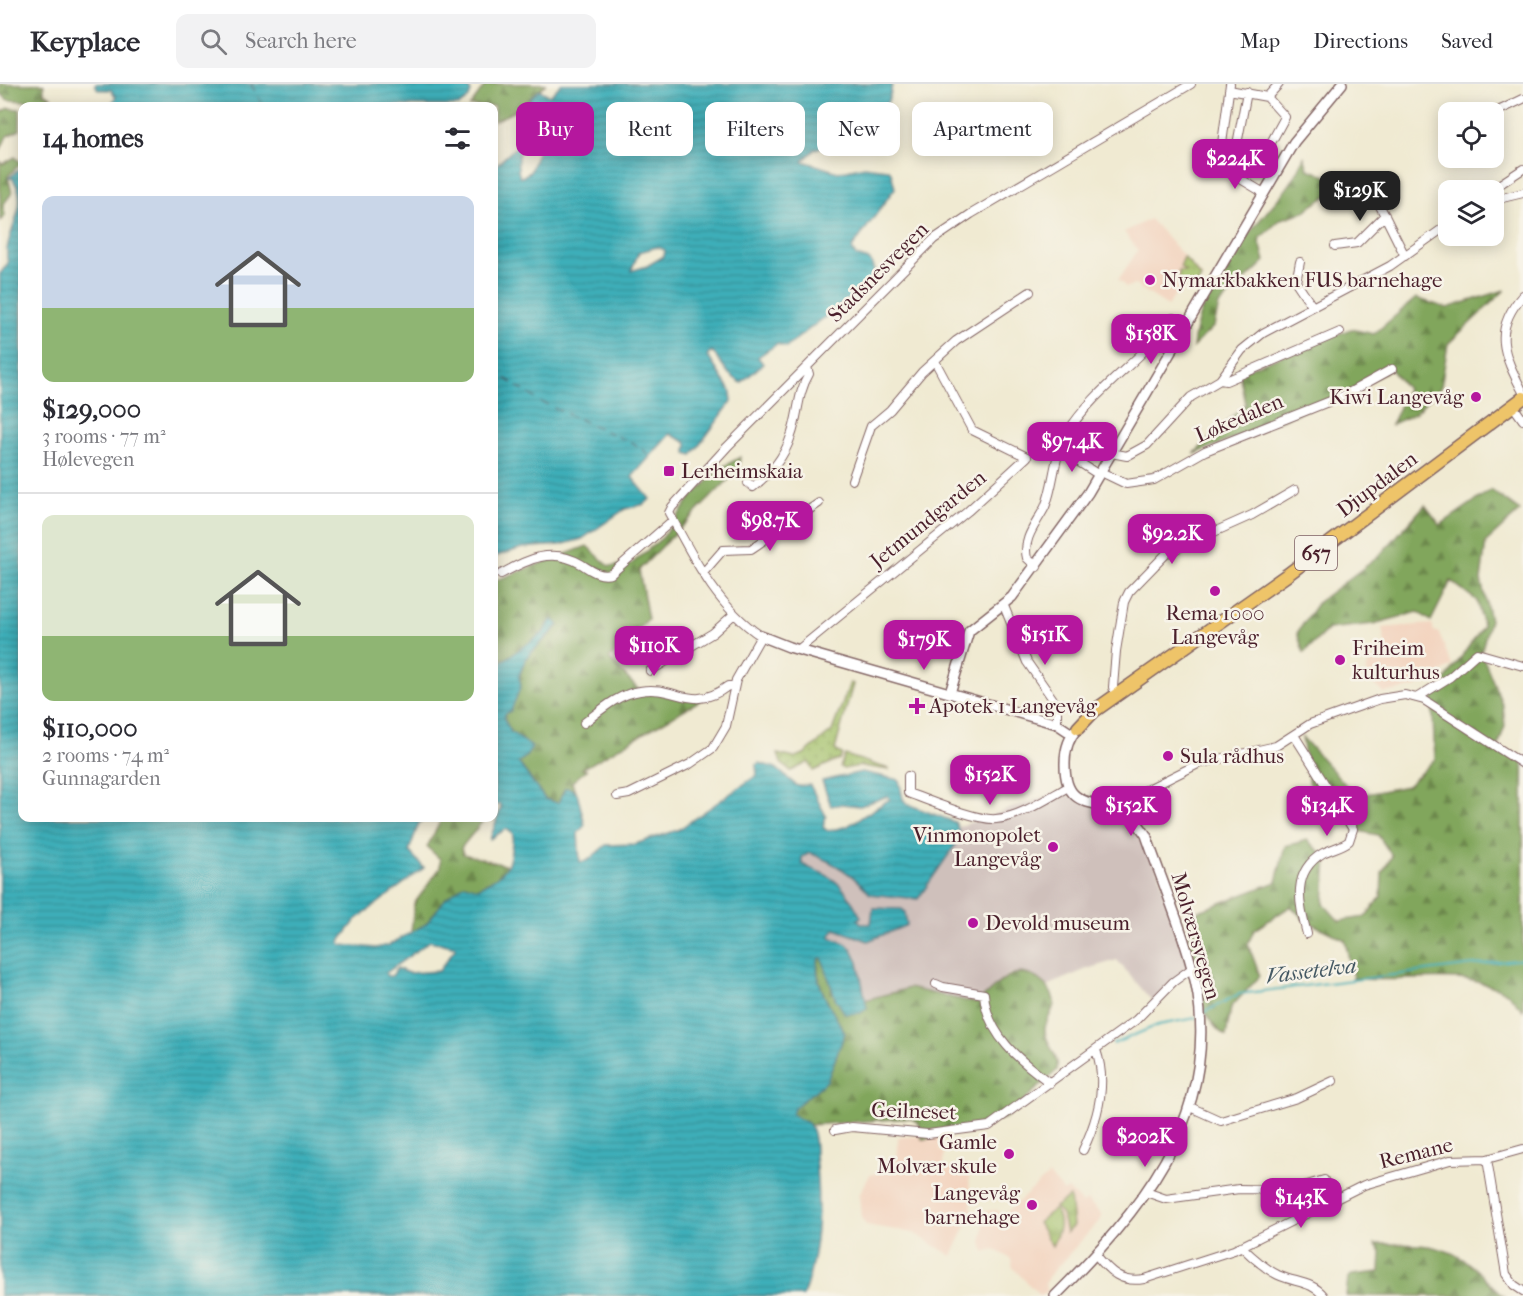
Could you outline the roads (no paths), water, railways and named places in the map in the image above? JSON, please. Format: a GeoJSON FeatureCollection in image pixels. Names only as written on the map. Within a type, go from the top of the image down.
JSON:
{"type":"FeatureCollection","features":[{"type":"Feature","properties":{"kind":"main road","name":"Djupdalen"},"geometry":{"type":"LineString","coordinates":[[1075,731],[1087,724],[1111,701],[1287,575],[1523,398]]}},
{"type":"Feature","properties":{"kind":"street","name":"Stadsnesvegen"},"geometry":{"type":"LineString","coordinates":[[501,574],[530,559],[553,554],[571,559],[600,575],[611,574],[673,520],[669,513],[680,498],[921,251],[949,228],[1191,84]]}},
{"type":"Feature","properties":{"kind":"street"},"geometry":{"type":"LineString","coordinates":[[1267,97],[1279,84]]}},
{"type":"Feature","properties":{"kind":"street"},"geometry":{"type":"LineString","coordinates":[[950,693],[969,631],[1004,606],[1037,567],[1100,473],[1294,142],[1342,84]]}},
{"type":"Feature","properties":{"kind":"street"},"geometry":{"type":"LineString","coordinates":[[1255,172],[1285,117],[1267,97],[1230,87],[1219,166],[1264,193]]}},
{"type":"Feature","properties":{"kind":"street"},"geometry":{"type":"LineString","coordinates":[[1235,155],[1247,92]]}},
{"type":"Feature","properties":{"kind":"street"},"geometry":{"type":"LineString","coordinates":[[1504,108],[1523,99]]}},
{"type":"Feature","properties":{"kind":"street"},"geometry":{"type":"LineString","coordinates":[[1504,181],[1523,169]]}},
{"type":"Feature","properties":{"kind":"street"},"geometry":{"type":"LineString","coordinates":[[1372,190],[1405,256]]}},
{"type":"Feature","properties":{"kind":"street"},"geometry":{"type":"LineString","coordinates":[[1504,198],[1523,193]]}},
{"type":"Feature","properties":{"kind":"street"},"geometry":{"type":"LineString","coordinates":[[1335,246],[1350,246],[1357,243],[1385,215]]}},
{"type":"Feature","properties":{"kind":"street"},"geometry":{"type":"LineString","coordinates":[[1111,453],[1127,456],[1142,449],[1191,397],[1220,380],[1254,339],[1312,306],[1367,279],[1438,232]]}},
{"type":"Feature","properties":{"kind":"street"},"geometry":{"type":"LineString","coordinates":[[1300,262],[1296,282],[1312,306]]}},
{"type":"Feature","properties":{"kind":"street"},"geometry":{"type":"LineString","coordinates":[[852,480],[871,426],[890,410],[922,372],[936,363],[956,341],[1030,292]]}},
{"type":"Feature","properties":{"kind":"street"},"geometry":{"type":"LineString","coordinates":[[1523,295],[1507,317],[1502,339],[1523,392]]}},
{"type":"Feature","properties":{"kind":"street"},"geometry":{"type":"LineString","coordinates":[[1037,567],[1027,558],[1024,549],[1048,499],[1053,467],[1068,432],[1096,396],[1144,354],[1173,318]]}},
{"type":"Feature","properties":{"kind":"street"},"geometry":{"type":"LineString","coordinates":[[1220,380],[1226,381],[1340,332]]}},
{"type":"Feature","properties":{"kind":"street","name":"Jetmundgarden"},"geometry":{"type":"LineString","coordinates":[[799,650],[968,512],[1027,457],[972,430],[936,363]]}},
{"type":"Feature","properties":{"kind":"street"},"geometry":{"type":"LineString","coordinates":[[748,483],[753,487],[776,467],[792,435],[798,396],[809,374],[807,367]]}},
{"type":"Feature","properties":{"kind":"street","name":"Løkedalen"},"geometry":{"type":"LineString","coordinates":[[1060,450],[1100,473],[1126,484],[1154,480],[1205,452],[1343,396],[1392,369]]}},
{"type":"Feature","properties":{"kind":"street"},"geometry":{"type":"LineString","coordinates":[[1513,406],[1523,420]]}},
{"type":"Feature","properties":{"kind":"street"},"geometry":{"type":"LineString","coordinates":[[1111,701],[1124,602],[1129,592],[1167,553],[1252,515],[1295,490]]}},
{"type":"Feature","properties":{"kind":"street"},"geometry":{"type":"LineString","coordinates":[[703,573],[723,550],[751,549],[819,503]]}},
{"type":"Feature","properties":{"kind":"street"},"geometry":{"type":"LineString","coordinates":[[673,520],[703,573],[733,615],[761,636],[799,650],[1075,731],[1065,756],[1068,786],[1083,800],[1129,815],[1140,793],[1211,759],[1263,751],[1316,722],[1380,699],[1405,695],[1418,697],[1523,764]]}},
{"type":"Feature","properties":{"kind":"street"},"geometry":{"type":"LineString","coordinates":[[1004,606],[1027,662],[1057,705],[1057,724]]}},
{"type":"Feature","properties":{"kind":"street"},"geometry":{"type":"LineString","coordinates":[[650,671],[713,633],[733,615]]}},
{"type":"Feature","properties":{"kind":"street"},"geometry":{"type":"LineString","coordinates":[[617,796],[629,794],[707,754],[726,726],[734,686],[761,636]]}},
{"type":"Feature","properties":{"kind":"street"},"geometry":{"type":"LineString","coordinates":[[1418,697],[1450,677],[1477,654],[1484,653],[1523,666]]}},
{"type":"Feature","properties":{"kind":"street"},"geometry":{"type":"LineString","coordinates":[[584,723],[620,698],[639,691],[703,698],[716,695],[728,686],[734,686]]}},
{"type":"Feature","properties":{"kind":"street"},"geometry":{"type":"LineString","coordinates":[[1294,735],[1353,829],[1349,841],[1314,859],[1304,871],[1298,898],[1307,934]]}},
{"type":"Feature","properties":{"kind":"street"},"geometry":{"type":"LineString","coordinates":[[908,776],[908,793],[981,818],[995,819],[1021,810],[1068,786]]}},
{"type":"Feature","properties":{"kind":"street","name":"Molværsvegen"},"geometry":{"type":"LineString","coordinates":[[1055,1296],[1096,1255],[1146,1192],[1175,1145],[1190,1107],[1200,1059],[1201,1021],[1198,994],[1191,969],[1146,835],[1129,815]]}},
{"type":"Feature","properties":{"kind":"street","name":"Geilneset"},"geometry":{"type":"LineString","coordinates":[[835,1130],[852,1126],[928,1134],[978,1130],[992,1125],[1144,1013],[1173,982],[1191,969]]}},
{"type":"Feature","properties":{"kind":"street"},"geometry":{"type":"LineString","coordinates":[[936,984],[984,993],[990,1019],[1003,1043],[1023,1063],[1050,1083]]}},
{"type":"Feature","properties":{"kind":"street"},"geometry":{"type":"LineString","coordinates":[[1083,1150],[1094,1124],[1103,1077],[1096,1050]]}},
{"type":"Feature","properties":{"kind":"street"},"geometry":{"type":"LineString","coordinates":[[1190,1107],[1221,1121],[1296,1098],[1333,1081]]}},
{"type":"Feature","properties":{"kind":"street","name":"Remane"},"geometry":{"type":"LineString","coordinates":[[1096,1255],[1118,1277],[1136,1281],[1203,1262],[1241,1246],[1364,1185],[1450,1160],[1487,1159],[1523,1149]]}},
{"type":"Feature","properties":{"kind":"street"},"geometry":{"type":"LineString","coordinates":[[1487,1159],[1506,1274],[1514,1285],[1523,1291]]}},
{"type":"Feature","properties":{"kind":"street"},"geometry":{"type":"LineString","coordinates":[[1146,1192],[1166,1199],[1239,1189],[1290,1190],[1324,1180]]}},
{"type":"Feature","properties":{"kind":"street"},"geometry":{"type":"LineString","coordinates":[[1241,1246],[1264,1267],[1281,1276],[1312,1285],[1324,1296]]}},
{"type":"Feature","properties":{"kind":"water"},"geometry":{"type":"Polygon","coordinates":[[[95,84],[466,84],[471,92],[469,98],[464,102],[113,102],[116,97],[111,90],[98,90],[95,84]]]}},
{"type":"Feature","properties":{"kind":"water"},"geometry":{"type":"Polygon","coordinates":[[[561,84],[892,84],[887,102],[817,102],[817,148],[803,161],[838,172],[864,166],[887,169],[891,172],[895,188],[852,248],[856,256],[870,260],[874,270],[870,287],[855,294],[786,347],[777,344],[758,357],[763,364],[741,383],[729,374],[712,351],[707,355],[731,392],[732,401],[692,455],[686,453],[687,443],[670,434],[632,477],[650,499],[645,504],[625,509],[582,539],[560,545],[522,548],[498,556],[498,163],[516,147],[520,178],[530,172],[536,156],[594,156],[594,102],[529,102],[540,90],[550,96],[561,84]],[[657,247],[639,252],[631,271],[647,266],[664,256],[665,250],[657,247]]]}},
{"type":"Feature","properties":{"kind":"water"},"geometry":{"type":"Polygon","coordinates":[[[18,170],[18,189],[12,178],[9,178],[18,170]]]}},
{"type":"Feature","properties":{"kind":"water"},"geometry":{"type":"Polygon","coordinates":[[[18,210],[18,822],[420,822],[409,851],[424,868],[356,920],[340,941],[341,945],[376,948],[389,945],[426,924],[446,898],[465,884],[478,888],[502,872],[509,862],[513,834],[506,829],[490,839],[496,822],[498,822],[501,807],[498,804],[498,664],[543,633],[552,619],[559,625],[526,658],[519,676],[521,686],[511,711],[505,714],[504,719],[511,732],[532,747],[526,757],[518,762],[545,799],[558,803],[565,788],[570,788],[577,793],[585,825],[578,833],[580,862],[587,861],[606,845],[635,844],[678,830],[757,775],[756,765],[759,763],[776,768],[797,786],[810,785],[826,816],[823,827],[828,831],[848,826],[890,799],[888,796],[860,806],[842,804],[831,806],[822,781],[862,772],[899,780],[903,799],[907,804],[955,822],[959,831],[958,841],[918,899],[870,894],[850,875],[835,865],[810,853],[802,857],[802,864],[831,878],[842,887],[861,917],[858,919],[861,924],[871,924],[873,908],[902,909],[905,912],[907,925],[868,941],[835,929],[830,937],[847,944],[858,962],[867,1008],[861,1013],[845,1014],[835,998],[822,958],[819,958],[817,967],[821,987],[845,1033],[827,1081],[795,1107],[792,1114],[808,1123],[812,1130],[817,1173],[816,1244],[803,1296],[0,1296],[0,274],[8,263],[8,243],[18,210]],[[430,941],[386,973],[387,976],[392,976],[397,968],[408,973],[439,971],[456,947],[430,941]]]}},
{"type":"Feature","properties":{"kind":"waterway","name":"Vassetelva"},"geometry":{"type":"LineString","coordinates":[[1203,1013],[1239,994],[1523,959]]}},
{"type":"Feature","properties":{"kind":"waterway","name":"Vassetelva"},"geometry":{"type":"LineString","coordinates":[[1113,1044],[1158,1025],[1196,1018]]}},
{"type":"Feature","properties":{"kind":"place","name":"Nymarkbakken FUS barnehage"},"geometry":{"type":"Point","coordinates":[1150,280]}},
{"type":"Feature","properties":{"kind":"place","name":"Kiwi Langevåg"},"geometry":{"type":"Point","coordinates":[1476,397]}},
{"type":"Feature","properties":{"kind":"place","name":"Lerheimskaia"},"geometry":{"type":"Point","coordinates":[669,471]}},
{"type":"Feature","properties":{"kind":"place","name":"Rema 1000 Langevåg"},"geometry":{"type":"Point","coordinates":[1215,591]}},
{"type":"Feature","properties":{"kind":"place","name":"Friheim kulturhus"},"geometry":{"type":"Point","coordinates":[1340,660]}},
{"type":"Feature","properties":{"kind":"place","name":"Apotek 1 Langevåg"},"geometry":{"type":"Point","coordinates":[917,706]}},
{"type":"Feature","properties":{"kind":"place","name":"Sula rådhus"},"geometry":{"type":"Point","coordinates":[1168,756]}},
{"type":"Feature","properties":{"kind":"place","name":"Vinmonopolet Langevåg"},"geometry":{"type":"Point","coordinates":[1053,847]}},
{"type":"Feature","properties":{"kind":"place","name":"Devold museum"},"geometry":{"type":"Point","coordinates":[973,923]}},
{"type":"Feature","properties":{"kind":"place","name":"Gamle Molvær skule"},"geometry":{"type":"Point","coordinates":[1009,1154]}},
{"type":"Feature","properties":{"kind":"place","name":"Langevåg barnehage"},"geometry":{"type":"Point","coordinates":[1032,1205]}}]}
